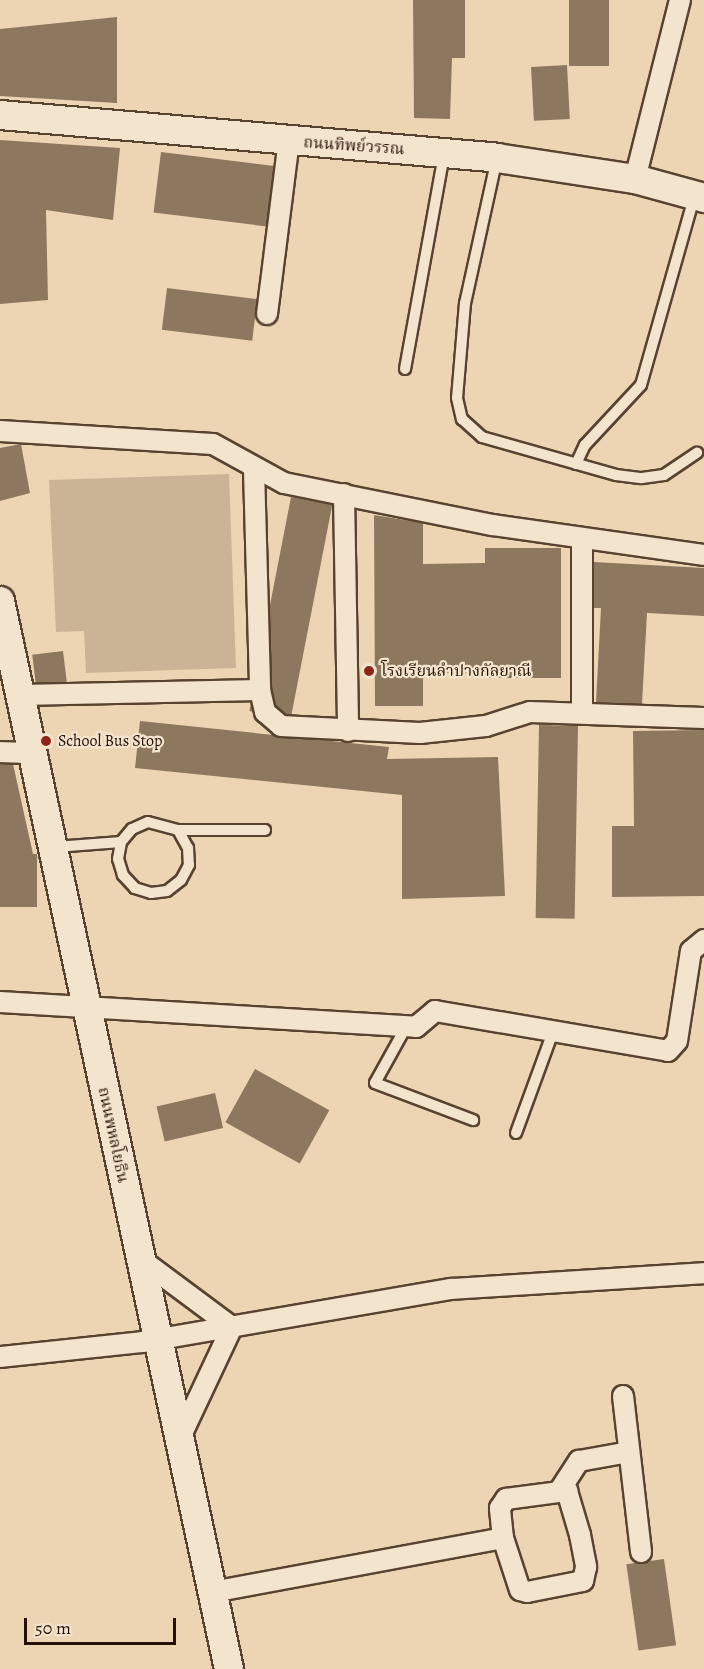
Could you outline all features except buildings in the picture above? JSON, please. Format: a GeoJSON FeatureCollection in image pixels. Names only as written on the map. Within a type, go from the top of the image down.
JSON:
{"type":"FeatureCollection","features":[{"type":"Feature","properties":{"kind":"main road","name":"ถนนทิพย์วรรณ"},"geometry":{"type":"LineString","coordinates":[[0,115],[497,158],[635,179],[699,196]]}},
{"type":"Feature","properties":{"kind":"main road","name":"ถนนพหลโยธิน"},"geometry":{"type":"LineString","coordinates":[[0,601],[4,642],[20,695],[138,1257],[229,1669]]}},
{"type":"Feature","properties":{"kind":"street"},"geometry":{"type":"LineString","coordinates":[[635,179],[680,0]]}},
{"type":"Feature","properties":{"kind":"street"},"geometry":{"type":"LineString","coordinates":[[267,315],[289,141]]}},
{"type":"Feature","properties":{"kind":"street"},"geometry":{"type":"LineString","coordinates":[[0,431],[213,444],[254,470],[284,483],[582,539],[704,555]]}},
{"type":"Feature","properties":{"kind":"street"},"geometry":{"type":"LineString","coordinates":[[254,470],[260,690],[265,712],[281,726],[420,733],[486,726],[530,712],[704,718]]}},
{"type":"Feature","properties":{"kind":"street"},"geometry":{"type":"LineString","coordinates":[[344,494],[348,731]]}},
{"type":"Feature","properties":{"kind":"street"},"geometry":{"type":"LineString","coordinates":[[582,539],[582,713]]}},
{"type":"Feature","properties":{"kind":"street"},"geometry":{"type":"LineString","coordinates":[[20,695],[260,690]]}},
{"type":"Feature","properties":{"kind":"street"},"geometry":{"type":"LineString","coordinates":[[0,752],[32,753]]}},
{"type":"Feature","properties":{"kind":"street"},"geometry":{"type":"LineString","coordinates":[[0,1002],[406,1027],[416,1027],[435,1011],[668,1051],[677,1041],[691,951],[704,940]]}},
{"type":"Feature","properties":{"kind":"street"},"geometry":{"type":"LineString","coordinates":[[138,1257],[232,1327]]}},
{"type":"Feature","properties":{"kind":"street"},"geometry":{"type":"LineString","coordinates":[[0,1357],[156,1340],[451,1289],[704,1273]]}},
{"type":"Feature","properties":{"kind":"street"},"geometry":{"type":"LineString","coordinates":[[178,1442],[232,1327]]}},
{"type":"Feature","properties":{"kind":"street"},"geometry":{"type":"LineString","coordinates":[[623,1396],[641,1552]]}},
{"type":"Feature","properties":{"kind":"street"},"geometry":{"type":"LineString","coordinates":[[560,1490],[579,1461],[629,1452]]}},
{"type":"Feature","properties":{"kind":"street"},"geometry":{"type":"LineString","coordinates":[[560,1490],[567,1491],[571,1498],[586,1567],[583,1581],[527,1592],[520,1590],[499,1519],[506,1499],[560,1490]]}},
{"type":"Feature","properties":{"kind":"street"},"geometry":{"type":"LineString","coordinates":[[212,1592],[503,1538]]}},
{"type":"Feature","properties":{"kind":"lane"},"geometry":{"type":"LineString","coordinates":[[405,369],[445,152]]}},
{"type":"Feature","properties":{"kind":"lane"},"geometry":{"type":"LineString","coordinates":[[497,158],[465,303],[457,398],[462,419],[482,437],[576,464],[642,478],[664,475],[697,453]]}},
{"type":"Feature","properties":{"kind":"lane"},"geometry":{"type":"LineString","coordinates":[[576,464],[585,446],[641,385],[699,196]]}},
{"type":"Feature","properties":{"kind":"lane"},"geometry":{"type":"LineString","coordinates":[[178,830],[188,848],[189,865],[181,880],[167,891],[151,893],[129,881],[118,859],[122,842],[132,829],[148,822],[178,830],[265,830]]}},
{"type":"Feature","properties":{"kind":"lane"},"geometry":{"type":"LineString","coordinates":[[52,848],[122,842]]}},
{"type":"Feature","properties":{"kind":"lane"},"geometry":{"type":"LineString","coordinates":[[406,1027],[375,1083],[473,1120]]}},
{"type":"Feature","properties":{"kind":"lane"},"geometry":{"type":"LineString","coordinates":[[516,1133],[553,1032]]}},
{"type":"Feature","properties":{"kind":"shaded area"},"geometry":{"type":"Polygon","coordinates":[[[229,474],[236,668],[86,673],[84,631],[56,632],[49,480],[229,474]]]}},
{"type":"Feature","properties":{"kind":"place","name":"โรงเรียนลำปางกัลยาณี"},"geometry":{"type":"Point","coordinates":[369,671]}},
{"type":"Feature","properties":{"kind":"place","name":"School Bus Stop"},"geometry":{"type":"Point","coordinates":[46,741]}}]}
